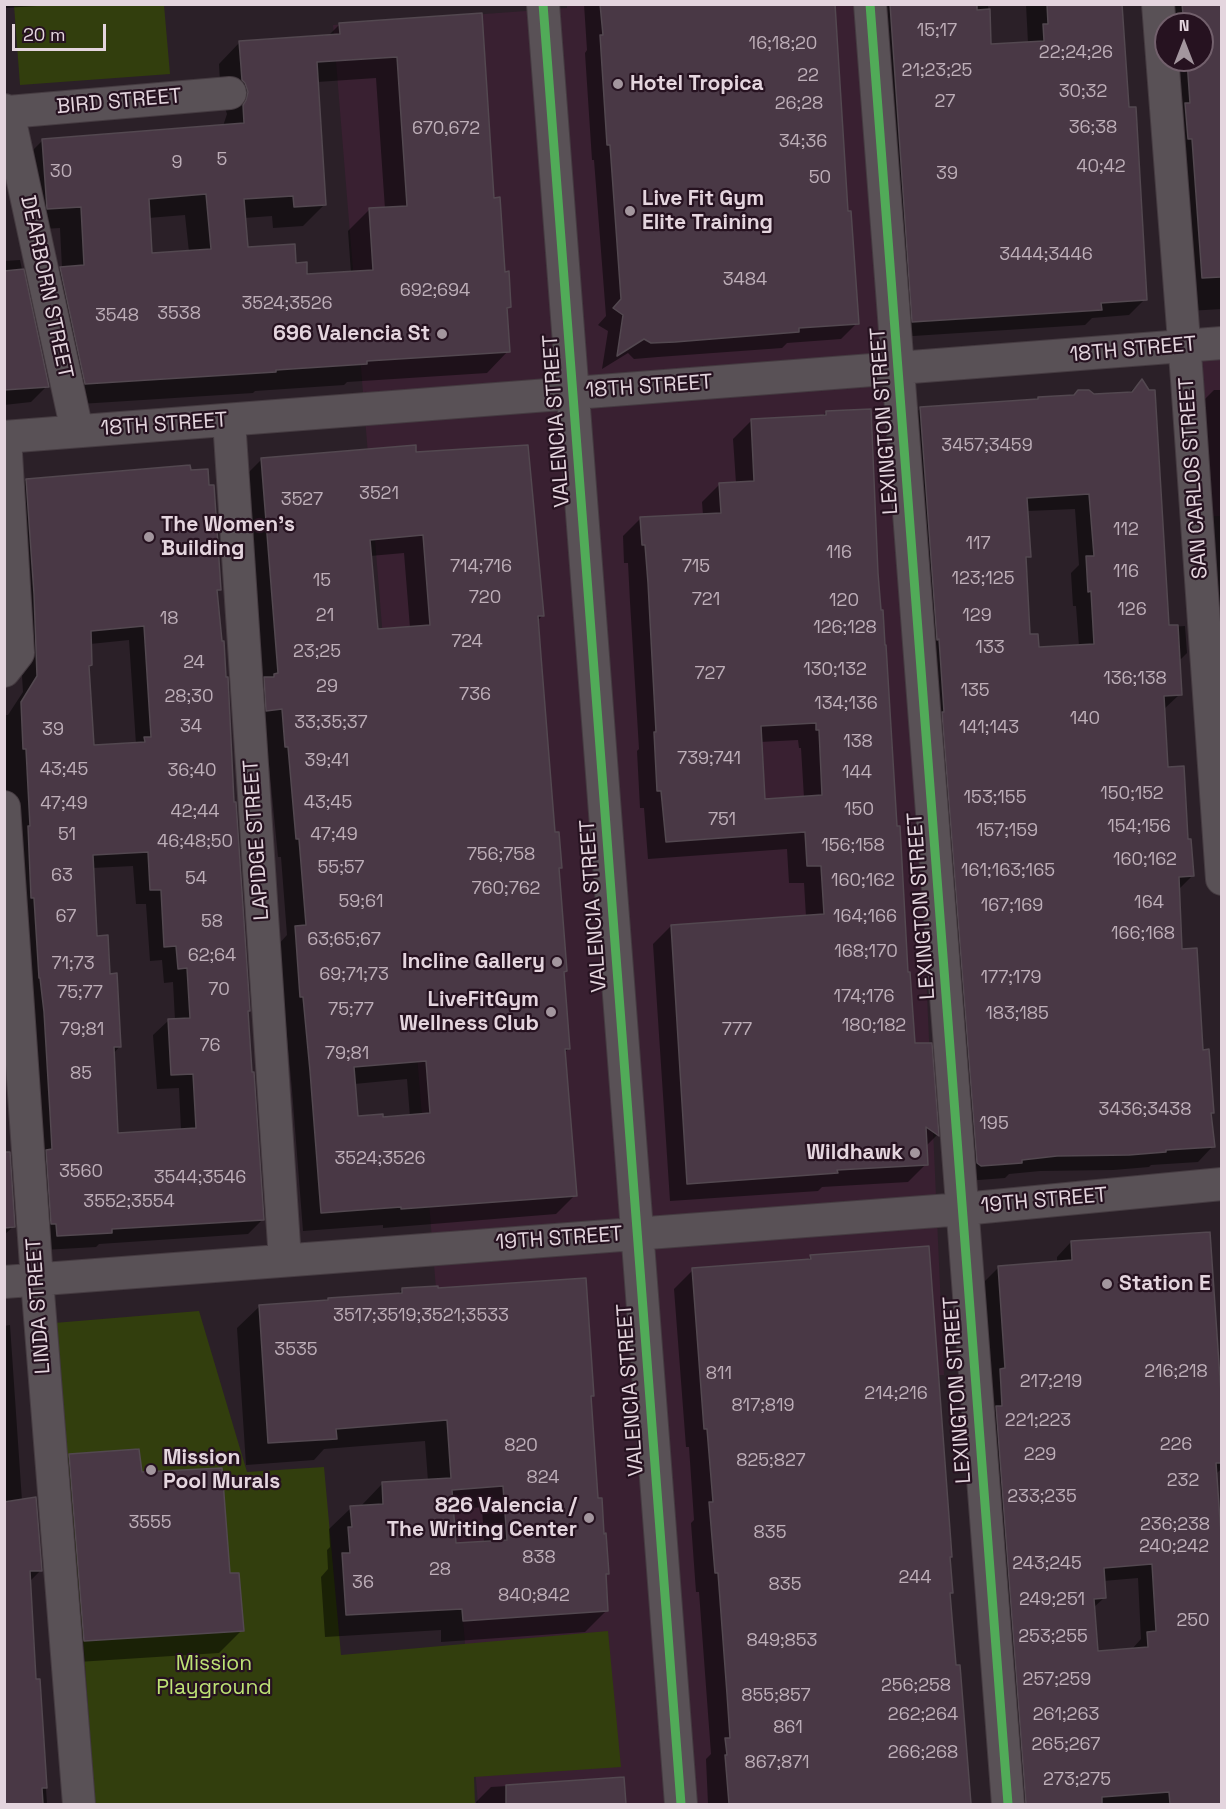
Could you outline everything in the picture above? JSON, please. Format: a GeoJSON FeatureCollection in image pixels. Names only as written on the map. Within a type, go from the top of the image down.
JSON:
{"type":"FeatureCollection","features":[{"type":"Feature","properties":{"kind":"street","name":"VALENCIA STREET"},"geometry":{"type":"LineString","coordinates":[[543,4],[681,1804]]}},
{"type":"Feature","properties":{"kind":"street","name":"LEXINGTON STREET"},"geometry":{"type":"LineString","coordinates":[[870,4],[1008,1804]]}},
{"type":"Feature","properties":{"kind":"street","name":"SAN CARLOS STREET"},"geometry":{"type":"LineString","coordinates":[[1158,4],[1185,346],[1221,879]]}},
{"type":"Feature","properties":{"kind":"street","name":"BIRD STREET"},"geometry":{"type":"LineString","coordinates":[[6,111],[230,93]]}},
{"type":"Feature","properties":{"kind":"street","name":"DEARBORN STREET"},"geometry":{"type":"LineString","coordinates":[[6,111],[77,431]]}},
{"type":"Feature","properties":{"kind":"street","name":"18TH STREET"},"geometry":{"type":"LineString","coordinates":[[5,436],[1221,343]]}},
{"type":"Feature","properties":{"kind":"street","name":"LAPIDGE STREET"},"geometry":{"type":"LineString","coordinates":[[229,420],[285,1260]]}},
{"type":"Feature","properties":{"kind":"street"},"geometry":{"type":"LineString","coordinates":[[4,671],[18,653],[5,436]]}},
{"type":"Feature","properties":{"kind":"street","name":"LINDA STREET"},"geometry":{"type":"LineString","coordinates":[[4,807],[37,1280],[79,1804]]}},
{"type":"Feature","properties":{"kind":"street","name":"19TH STREET"},"geometry":{"type":"LineString","coordinates":[[4,1282],[963,1209],[1221,1184]]}},
{"type":"Feature","properties":{"kind":"shaded area"},"geometry":{"type":"Polygon","coordinates":[[[567,4],[870,5],[899,368],[944,1375],[844,1380],[877,1804],[478,1804],[333,25],[567,8],[567,4]]]}},
{"type":"Feature","properties":{"kind":"shaded area"},"geometry":{"type":"Polygon","coordinates":[[[1221,353],[1221,516],[1212,516],[1198,355],[1221,353]]]}},
{"type":"Feature","properties":{"kind":"green space"},"geometry":{"type":"Polygon","coordinates":[[[14,5],[164,5],[170,74],[20,85],[14,5]]]}},
{"type":"Feature","properties":{"kind":"green space","name":"Mission Playground"},"geometry":{"type":"Polygon","coordinates":[[[199,1311],[247,1472],[324,1467],[341,1655],[608,1631],[621,1767],[474,1777],[475,1804],[95,1804],[84,1651],[54,1323],[199,1311]]]}},
{"type":"Feature","properties":{"kind":"building"},"geometry":{"type":"Polygon","coordinates":[[[600,4],[835,4],[848,211],[851,211],[859,324],[799,328],[799,332],[675,342],[651,343],[644,339],[617,356],[623,315],[613,308],[621,299],[610,145],[607,145],[600,4]]]}},
{"type":"Feature","properties":{"kind":"building"},"geometry":{"type":"Polygon","coordinates":[[[890,4],[977,4],[977,10],[990,9],[991,44],[1044,41],[1043,24],[1048,24],[1047,4],[1122,4],[1129,107],[1136,107],[1147,300],[1101,303],[1102,310],[912,322],[890,4]]]}},
{"type":"Feature","properties":{"kind":"building"},"geometry":{"type":"Polygon","coordinates":[[[1182,4],[1221,4],[1221,277],[1202,278],[1192,139],[1188,139],[1185,103],[1190,103],[1188,72],[1214,72],[1214,12],[1183,12],[1182,4]]]}},
{"type":"Feature","properties":{"kind":"building"},"geometry":{"type":"Polygon","coordinates":[[[482,13],[494,198],[500,197],[505,272],[509,271],[511,307],[507,308],[510,352],[367,361],[367,364],[276,370],[276,372],[85,384],[60,267],[84,265],[81,207],[47,209],[42,139],[244,123],[243,105],[248,92],[242,80],[239,41],[340,34],[339,23],[482,13]],[[397,57],[317,62],[326,205],[294,207],[293,196],[244,199],[248,247],[295,244],[296,263],[307,262],[307,274],[373,270],[369,208],[407,206],[397,57]],[[206,194],[149,199],[152,253],[211,249],[206,194]]]}},
{"type":"Feature","properties":{"kind":"building"},"geometry":{"type":"Polygon","coordinates":[[[24,269],[49,387],[4,390],[4,271],[24,269]]]}},
{"type":"Feature","properties":{"kind":"building"},"geometry":{"type":"Polygon","coordinates":[[[1142,379],[1149,390],[1155,390],[1169,625],[1178,625],[1182,695],[1164,696],[1168,767],[1184,766],[1188,839],[1191,839],[1194,876],[1179,877],[1182,949],[1197,948],[1203,1050],[1209,1049],[1214,1113],[1211,1113],[1215,1147],[1129,1155],[1057,1156],[1022,1160],[1022,1163],[981,1166],[977,1163],[920,407],[1038,399],[1038,397],[1074,395],[1078,390],[1089,390],[1094,394],[1132,392],[1142,379]],[[1089,494],[1027,498],[1031,557],[1026,557],[1030,634],[1038,634],[1039,647],[1094,644],[1091,591],[1088,592],[1086,556],[1094,556],[1089,494]]]}},
{"type":"Feature","properties":{"kind":"building"},"geometry":{"type":"Polygon","coordinates":[[[871,409],[878,573],[886,645],[897,826],[900,826],[908,972],[910,972],[915,1043],[932,1043],[939,1136],[926,1127],[928,1165],[837,1170],[838,1173],[687,1184],[671,925],[824,914],[821,866],[807,866],[805,832],[666,842],[661,791],[657,791],[648,583],[640,517],[721,513],[719,483],[754,481],[751,419],[826,415],[826,411],[871,409]],[[816,723],[761,726],[765,799],[822,795],[819,730],[816,730],[816,723]]]}},
{"type":"Feature","properties":{"kind":"building"},"geometry":{"type":"Polygon","coordinates":[[[416,445],[416,452],[528,445],[544,616],[538,616],[555,832],[559,832],[562,868],[559,868],[570,1049],[565,1049],[577,1196],[321,1213],[310,1071],[303,997],[300,997],[295,926],[306,925],[299,839],[296,839],[288,747],[285,747],[282,709],[266,711],[264,677],[274,677],[274,674],[278,673],[261,458],[416,445]],[[423,535],[370,540],[378,629],[430,625],[423,535]],[[426,1061],[354,1067],[358,1116],[383,1114],[383,1117],[430,1113],[426,1061]]]}},
{"type":"Feature","properties":{"kind":"building"},"geometry":{"type":"Polygon","coordinates":[[[190,465],[191,470],[208,469],[209,485],[214,485],[221,590],[217,590],[226,677],[228,677],[234,802],[236,802],[252,1072],[254,1072],[264,1220],[112,1229],[112,1233],[57,1236],[56,1224],[51,1224],[46,1150],[52,1149],[50,1113],[34,898],[31,898],[28,826],[30,826],[21,702],[37,676],[26,479],[190,465]],[[144,626],[91,631],[92,665],[89,666],[94,745],[145,742],[144,737],[151,737],[144,626]],[[148,852],[93,855],[97,936],[108,935],[110,974],[117,973],[121,1047],[114,1047],[118,1133],[196,1128],[193,1074],[171,1075],[168,1019],[190,1018],[187,968],[178,969],[176,946],[164,947],[161,890],[150,890],[148,852]]]}},
{"type":"Feature","properties":{"kind":"building"},"geometry":{"type":"Polygon","coordinates":[[[4,1152],[10,1152],[15,1227],[4,1228],[4,1152]]]}},
{"type":"Feature","properties":{"kind":"building"},"geometry":{"type":"Polygon","coordinates":[[[1210,1232],[1221,1393],[1221,1463],[1216,1463],[1221,1534],[1221,1804],[1170,1804],[1169,1792],[1102,1797],[1102,1804],[1026,1804],[996,1406],[1002,1406],[1000,1369],[1005,1368],[998,1266],[1072,1260],[1071,1241],[1210,1232]],[[1152,1564],[1104,1568],[1106,1598],[1094,1599],[1098,1651],[1148,1647],[1147,1632],[1156,1631],[1152,1564]]]}},
{"type":"Feature","properties":{"kind":"building"},"geometry":{"type":"Polygon","coordinates":[[[929,1246],[952,1557],[950,1557],[953,1593],[950,1593],[956,1665],[960,1665],[971,1804],[729,1804],[725,1755],[727,1755],[725,1738],[730,1738],[727,1694],[718,1573],[715,1573],[709,1502],[713,1502],[707,1429],[704,1429],[692,1268],[811,1259],[810,1255],[929,1246]]]}},
{"type":"Feature","properties":{"kind":"building"},"geometry":{"type":"Polygon","coordinates":[[[586,1278],[598,1498],[602,1498],[609,1574],[606,1574],[608,1611],[463,1621],[462,1609],[346,1615],[342,1553],[350,1553],[348,1527],[352,1527],[350,1506],[383,1504],[382,1482],[451,1478],[447,1420],[336,1429],[337,1439],[268,1443],[259,1305],[402,1293],[402,1288],[438,1286],[438,1288],[586,1278]],[[503,1486],[452,1490],[456,1543],[507,1540],[503,1486]]]}},
{"type":"Feature","properties":{"kind":"building"},"geometry":{"type":"Polygon","coordinates":[[[139,1449],[142,1472],[222,1468],[230,1573],[239,1573],[244,1631],[84,1641],[69,1454],[139,1449]]]}},
{"type":"Feature","properties":{"kind":"building"},"geometry":{"type":"Polygon","coordinates":[[[36,1497],[42,1571],[30,1571],[36,1679],[40,1679],[47,1788],[42,1788],[43,1804],[4,1804],[4,1502],[36,1497]]]}},
{"type":"Feature","properties":{"kind":"building"},"geometry":{"type":"Polygon","coordinates":[[[624,1777],[626,1804],[506,1804],[506,1785],[624,1777]]]}},
{"type":"Feature","properties":{"kind":"cycle path"},"geometry":{"type":"LineString","coordinates":[[543,4],[681,1804]]}},
{"type":"Feature","properties":{"kind":"cycle path"},"geometry":{"type":"LineString","coordinates":[[870,4],[1008,1804]]}},
{"type":"Feature","properties":{"kind":"place","name":"Hotel Tropica"},"geometry":{"type":"Point","coordinates":[618,84]}},
{"type":"Feature","properties":{"kind":"place","name":"Live Fit Gym Elite Training"},"geometry":{"type":"Point","coordinates":[630,211]}},
{"type":"Feature","properties":{"kind":"place","name":"696 Valencia St"},"geometry":{"type":"Point","coordinates":[442,334]}},
{"type":"Feature","properties":{"kind":"place","name":"The Women's Building"},"geometry":{"type":"Point","coordinates":[149,537]}},
{"type":"Feature","properties":{"kind":"place","name":"Incline Gallery"},"geometry":{"type":"Point","coordinates":[557,962]}},
{"type":"Feature","properties":{"kind":"place","name":"LiveFitGym Wellness Club"},"geometry":{"type":"Point","coordinates":[551,1012]}},
{"type":"Feature","properties":{"kind":"place","name":"Wildhawk"},"geometry":{"type":"Point","coordinates":[915,1153]}},
{"type":"Feature","properties":{"kind":"place","name":"Station E"},"geometry":{"type":"Point","coordinates":[1107,1284]}},
{"type":"Feature","properties":{"kind":"place","name":"Mission Pool Murals"},"geometry":{"type":"Point","coordinates":[151,1470]}},
{"type":"Feature","properties":{"kind":"place","name":"826 Valencia / The Writing Center"},"geometry":{"type":"Point","coordinates":[589,1518]}}]}
